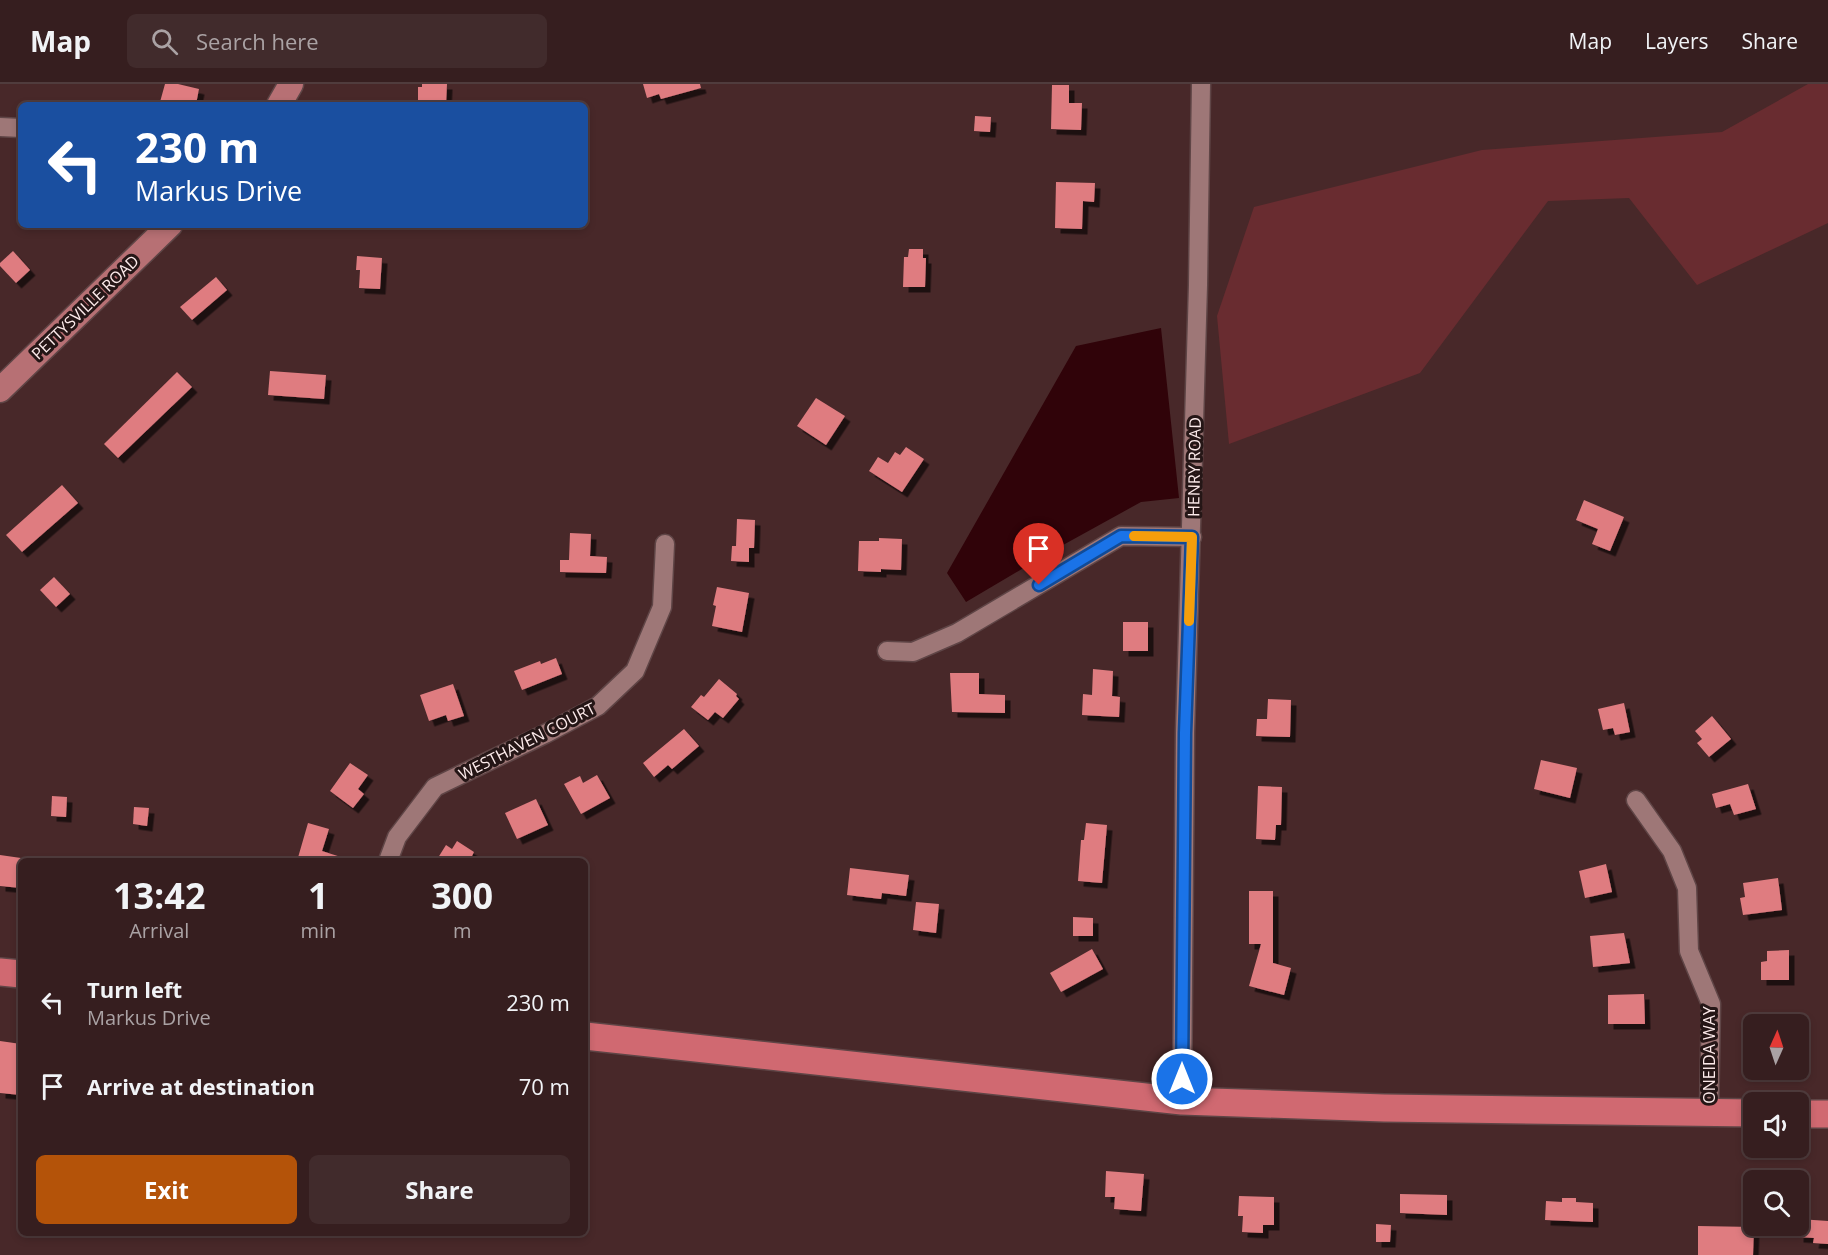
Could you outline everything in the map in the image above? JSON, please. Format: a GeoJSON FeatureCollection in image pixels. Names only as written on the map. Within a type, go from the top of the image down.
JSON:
{"type":"FeatureCollection","features":[{"type":"Feature","properties":{"kind":"main road"},"geometry":{"type":"LineString","coordinates":[[281,102],[291,84]]}},
{"type":"Feature","properties":{"kind":"main road","name":"PETTYSVILLE ROAD"},"geometry":{"type":"LineString","coordinates":[[0,390],[167,228]]}},
{"type":"Feature","properties":{"kind":"main road"},"geometry":{"type":"LineString","coordinates":[[0,972],[18,974]]}},
{"type":"Feature","properties":{"kind":"main road"},"geometry":{"type":"LineString","coordinates":[[588,1035],[1182,1101],[1396,1108],[1743,1113]]}},
{"type":"Feature","properties":{"kind":"main road"},"geometry":{"type":"LineString","coordinates":[[1809,1114],[1828,1114]]}},
{"type":"Feature","properties":{"kind":"street","name":"HENRY ROAD"},"geometry":{"type":"LineString","coordinates":[[1182,1101],[1185,733],[1192,537],[1202,84]]}},
{"type":"Feature","properties":{"kind":"street"},"geometry":{"type":"LineString","coordinates":[[0,127],[18,128]]}},
{"type":"Feature","properties":{"kind":"street"},"geometry":{"type":"LineString","coordinates":[[887,651],[913,652],[957,633],[1121,536],[1192,537]]}},
{"type":"Feature","properties":{"kind":"street","name":"WESTHAVEN COURT"},"geometry":{"type":"LineString","coordinates":[[389,858],[397,837],[435,787],[598,706],[635,670],[662,608],[665,544]]}},
{"type":"Feature","properties":{"kind":"street","name":"ONEIDA WAY"},"geometry":{"type":"LineString","coordinates":[[1636,800],[1672,852],[1687,888],[1689,951],[1711,1004],[1708,1113]]}},
{"type":"Feature","properties":{"kind":"shaded area"},"geometry":{"type":"Polygon","coordinates":[[[1808,84],[1828,84],[1828,223],[1697,285],[1629,198],[1548,201],[1420,373],[1229,444],[1217,316],[1254,207],[1482,150],[1722,132],[1808,84]]]}},
{"type":"Feature","properties":{"kind":"shaded area"},"geometry":{"type":"Polygon","coordinates":[[[1161,328],[1179,498],[1141,502],[966,602],[947,573],[1076,346],[1161,328]]]}},
{"type":"Feature","properties":{"kind":"building"},"geometry":{"type":"Polygon","coordinates":[[[165,84],[178,84],[199,89],[196,102],[160,102],[165,84]]]}},
{"type":"Feature","properties":{"kind":"building"},"geometry":{"type":"Polygon","coordinates":[[[422,84],[447,84],[446,102],[418,102],[418,87],[422,87],[422,84]]]}},
{"type":"Feature","properties":{"kind":"building"},"geometry":{"type":"Polygon","coordinates":[[[643,84],[700,84],[701,88],[661,99],[659,94],[647,98],[643,84]]]}},
{"type":"Feature","properties":{"kind":"building"},"geometry":{"type":"Polygon","coordinates":[[[1052,85],[1069,85],[1069,103],[1082,103],[1081,130],[1051,129],[1052,85]]]}},
{"type":"Feature","properties":{"kind":"building"},"geometry":{"type":"Polygon","coordinates":[[[975,116],[991,117],[990,132],[974,131],[975,116]]]}},
{"type":"Feature","properties":{"kind":"building"},"geometry":{"type":"Polygon","coordinates":[[[1056,182],[1095,183],[1094,202],[1083,201],[1082,229],[1055,228],[1056,182]]]}},
{"type":"Feature","properties":{"kind":"building"},"geometry":{"type":"Polygon","coordinates":[[[909,249],[923,249],[923,258],[926,258],[925,287],[903,287],[904,257],[908,257],[909,249]]]}},
{"type":"Feature","properties":{"kind":"building"},"geometry":{"type":"Polygon","coordinates":[[[13,251],[30,270],[16,283],[0,266],[0,263],[13,251]]]}},
{"type":"Feature","properties":{"kind":"building"},"geometry":{"type":"Polygon","coordinates":[[[357,256],[382,258],[380,289],[359,288],[360,270],[356,270],[357,256]]]}},
{"type":"Feature","properties":{"kind":"building"},"geometry":{"type":"Polygon","coordinates":[[[216,277],[227,290],[192,320],[180,307],[216,277]]]}},
{"type":"Feature","properties":{"kind":"building"},"geometry":{"type":"Polygon","coordinates":[[[270,371],[326,375],[324,399],[268,395],[270,371]]]}},
{"type":"Feature","properties":{"kind":"building"},"geometry":{"type":"Polygon","coordinates":[[[177,372],[192,387],[118,458],[104,444],[177,372]]]}},
{"type":"Feature","properties":{"kind":"building"},"geometry":{"type":"Polygon","coordinates":[[[816,398],[845,416],[826,445],[797,426],[816,398]]]}},
{"type":"Feature","properties":{"kind":"building"},"geometry":{"type":"Polygon","coordinates":[[[906,447],[924,459],[902,492],[869,471],[878,457],[888,463],[895,452],[900,455],[906,447]]]}},
{"type":"Feature","properties":{"kind":"building"},"geometry":{"type":"Polygon","coordinates":[[[62,485],[78,503],[22,552],[6,535],[62,485]]]}},
{"type":"Feature","properties":{"kind":"building"},"geometry":{"type":"Polygon","coordinates":[[[1584,500],[1624,517],[1610,551],[1592,544],[1598,529],[1576,520],[1584,500]]]}},
{"type":"Feature","properties":{"kind":"building"},"geometry":{"type":"Polygon","coordinates":[[[737,519],[755,520],[754,548],[749,548],[749,562],[731,561],[732,546],[736,546],[737,519]]]}},
{"type":"Feature","properties":{"kind":"building"},"geometry":{"type":"Polygon","coordinates":[[[570,533],[591,534],[590,556],[607,557],[606,573],[560,572],[560,560],[569,560],[570,533]]]}},
{"type":"Feature","properties":{"kind":"building"},"geometry":{"type":"Polygon","coordinates":[[[879,538],[902,539],[901,570],[858,571],[859,541],[879,541],[879,538]]]}},
{"type":"Feature","properties":{"kind":"building"},"geometry":{"type":"Polygon","coordinates":[[[54,577],[70,594],[56,607],[40,590],[54,577]]]}},
{"type":"Feature","properties":{"kind":"building"},"geometry":{"type":"Polygon","coordinates":[[[717,587],[749,593],[742,632],[712,626],[717,587]]]}},
{"type":"Feature","properties":{"kind":"building"},"geometry":{"type":"Polygon","coordinates":[[[1123,622],[1148,622],[1148,651],[1123,651],[1123,622]]]}},
{"type":"Feature","properties":{"kind":"building"},"geometry":{"type":"Polygon","coordinates":[[[556,658],[562,674],[522,690],[514,671],[540,661],[541,664],[556,658]]]}},
{"type":"Feature","properties":{"kind":"building"},"geometry":{"type":"Polygon","coordinates":[[[1093,669],[1113,671],[1112,696],[1120,697],[1119,717],[1082,715],[1083,694],[1092,695],[1093,669]]]}},
{"type":"Feature","properties":{"kind":"building"},"geometry":{"type":"Polygon","coordinates":[[[950,673],[979,673],[979,694],[1005,695],[1005,713],[952,712],[950,673]]]}},
{"type":"Feature","properties":{"kind":"building"},"geometry":{"type":"Polygon","coordinates":[[[719,679],[737,694],[739,699],[723,718],[715,712],[708,720],[691,707],[701,695],[704,697],[719,679]]]}},
{"type":"Feature","properties":{"kind":"building"},"geometry":{"type":"Polygon","coordinates":[[[453,684],[464,716],[448,721],[446,715],[429,721],[420,695],[453,684]]]}},
{"type":"Feature","properties":{"kind":"building"},"geometry":{"type":"Polygon","coordinates":[[[1268,699],[1291,700],[1290,737],[1256,736],[1257,719],[1267,719],[1268,699]]]}},
{"type":"Feature","properties":{"kind":"building"},"geometry":{"type":"Polygon","coordinates":[[[1624,703],[1630,732],[1615,735],[1613,728],[1603,730],[1598,709],[1624,703]]]}},
{"type":"Feature","properties":{"kind":"building"},"geometry":{"type":"Polygon","coordinates":[[[1712,716],[1731,739],[1709,757],[1697,743],[1702,739],[1695,731],[1712,716]]]}},
{"type":"Feature","properties":{"kind":"building"},"geometry":{"type":"Polygon","coordinates":[[[684,729],[699,746],[672,769],[668,765],[654,777],[643,763],[684,729]]]}},
{"type":"Feature","properties":{"kind":"building"},"geometry":{"type":"Polygon","coordinates":[[[1541,760],[1577,768],[1570,798],[1534,789],[1541,760]]]}},
{"type":"Feature","properties":{"kind":"building"},"geometry":{"type":"Polygon","coordinates":[[[350,763],[368,775],[358,789],[364,794],[353,808],[330,791],[350,763]]]}},
{"type":"Feature","properties":{"kind":"building"},"geometry":{"type":"Polygon","coordinates":[[[597,775],[610,798],[581,814],[564,784],[580,776],[583,783],[597,775]]]}},
{"type":"Feature","properties":{"kind":"building"},"geometry":{"type":"Polygon","coordinates":[[[1748,784],[1756,809],[1734,815],[1730,804],[1716,808],[1712,794],[1748,784]]]}},
{"type":"Feature","properties":{"kind":"building"},"geometry":{"type":"Polygon","coordinates":[[[1258,786],[1282,787],[1281,825],[1276,825],[1275,840],[1256,839],[1258,786]]]}},
{"type":"Feature","properties":{"kind":"building"},"geometry":{"type":"Polygon","coordinates":[[[52,796],[67,797],[66,817],[51,816],[52,796]]]}},
{"type":"Feature","properties":{"kind":"building"},"geometry":{"type":"Polygon","coordinates":[[[536,799],[548,825],[517,839],[505,813],[536,799]]]}},
{"type":"Feature","properties":{"kind":"building"},"geometry":{"type":"Polygon","coordinates":[[[134,807],[149,808],[147,826],[133,824],[134,807]]]}},
{"type":"Feature","properties":{"kind":"building"},"geometry":{"type":"Polygon","coordinates":[[[308,823],[329,829],[322,851],[344,858],[298,858],[308,823]]]}},
{"type":"Feature","properties":{"kind":"building"},"geometry":{"type":"Polygon","coordinates":[[[1086,823],[1107,825],[1102,883],[1078,881],[1081,840],[1084,840],[1086,823]]]}},
{"type":"Feature","properties":{"kind":"building"},"geometry":{"type":"Polygon","coordinates":[[[457,841],[474,852],[471,858],[438,858],[446,845],[452,849],[457,841]]]}},
{"type":"Feature","properties":{"kind":"building"},"geometry":{"type":"Polygon","coordinates":[[[0,855],[21,858],[18,858],[18,888],[0,886],[0,855]]]}},
{"type":"Feature","properties":{"kind":"building"},"geometry":{"type":"Polygon","coordinates":[[[1606,864],[1612,892],[1585,898],[1579,871],[1606,864]]]}},
{"type":"Feature","properties":{"kind":"building"},"geometry":{"type":"Polygon","coordinates":[[[850,868],[909,875],[906,896],[882,893],[881,899],[847,895],[850,868]]]}},
{"type":"Feature","properties":{"kind":"building"},"geometry":{"type":"Polygon","coordinates":[[[1778,878],[1782,910],[1743,915],[1740,898],[1745,897],[1743,883],[1778,878]]]}},
{"type":"Feature","properties":{"kind":"building"},"geometry":{"type":"Polygon","coordinates":[[[1249,891],[1273,891],[1273,963],[1291,968],[1284,995],[1249,986],[1261,944],[1249,944],[1249,891]]]}},
{"type":"Feature","properties":{"kind":"building"},"geometry":{"type":"Polygon","coordinates":[[[916,902],[939,904],[936,933],[913,930],[916,902]]]}},
{"type":"Feature","properties":{"kind":"building"},"geometry":{"type":"Polygon","coordinates":[[[1073,917],[1093,918],[1093,936],[1073,936],[1073,917]]]}},
{"type":"Feature","properties":{"kind":"building"},"geometry":{"type":"Polygon","coordinates":[[[1624,933],[1630,963],[1593,967],[1590,936],[1624,933]]]}},
{"type":"Feature","properties":{"kind":"building"},"geometry":{"type":"Polygon","coordinates":[[[1092,949],[1103,969],[1061,992],[1050,973],[1092,949]]]}},
{"type":"Feature","properties":{"kind":"building"},"geometry":{"type":"Polygon","coordinates":[[[1789,950],[1789,980],[1761,980],[1761,962],[1767,961],[1767,951],[1789,950]]]}},
{"type":"Feature","properties":{"kind":"building"},"geometry":{"type":"Polygon","coordinates":[[[1644,994],[1645,1024],[1608,1024],[1608,995],[1644,994]]]}},
{"type":"Feature","properties":{"kind":"building"},"geometry":{"type":"Polygon","coordinates":[[[0,1041],[18,1044],[18,1095],[0,1093],[0,1041]]]}},
{"type":"Feature","properties":{"kind":"building"},"geometry":{"type":"Polygon","coordinates":[[[1106,1171],[1144,1174],[1141,1211],[1114,1209],[1115,1197],[1105,1197],[1106,1171]]]}},
{"type":"Feature","properties":{"kind":"building"},"geometry":{"type":"Polygon","coordinates":[[[1400,1194],[1447,1195],[1447,1215],[1400,1213],[1400,1194]]]}},
{"type":"Feature","properties":{"kind":"building"},"geometry":{"type":"Polygon","coordinates":[[[1239,1196],[1274,1197],[1274,1225],[1263,1225],[1263,1233],[1242,1232],[1243,1216],[1238,1216],[1239,1196]]]}},
{"type":"Feature","properties":{"kind":"building"},"geometry":{"type":"Polygon","coordinates":[[[1562,1198],[1576,1198],[1576,1202],[1593,1203],[1593,1222],[1545,1220],[1546,1201],[1562,1202],[1562,1198]]]}},
{"type":"Feature","properties":{"kind":"building"},"geometry":{"type":"Polygon","coordinates":[[[1809,1220],[1828,1221],[1828,1244],[1813,1243],[1814,1238],[1798,1237],[1809,1236],[1809,1220]]]}},
{"type":"Feature","properties":{"kind":"building"},"geometry":{"type":"Polygon","coordinates":[[[1376,1224],[1391,1225],[1390,1242],[1376,1242],[1376,1224]]]}},
{"type":"Feature","properties":{"kind":"building"},"geometry":{"type":"Polygon","coordinates":[[[1698,1226],[1743,1227],[1743,1236],[1754,1236],[1753,1255],[1698,1255],[1698,1226]]]}},
{"type":"Feature","properties":{"kind":"slow traffic"},"geometry":{"type":"LineString","coordinates":[[1134,536],[1192,537],[1189,621]]}},
{"type":"Feature","properties":{"kind":"route"},"geometry":{"type":"LineString","coordinates":[[1039,585],[1121,536],[1192,537],[1185,733],[1182,1079]]}}]}
